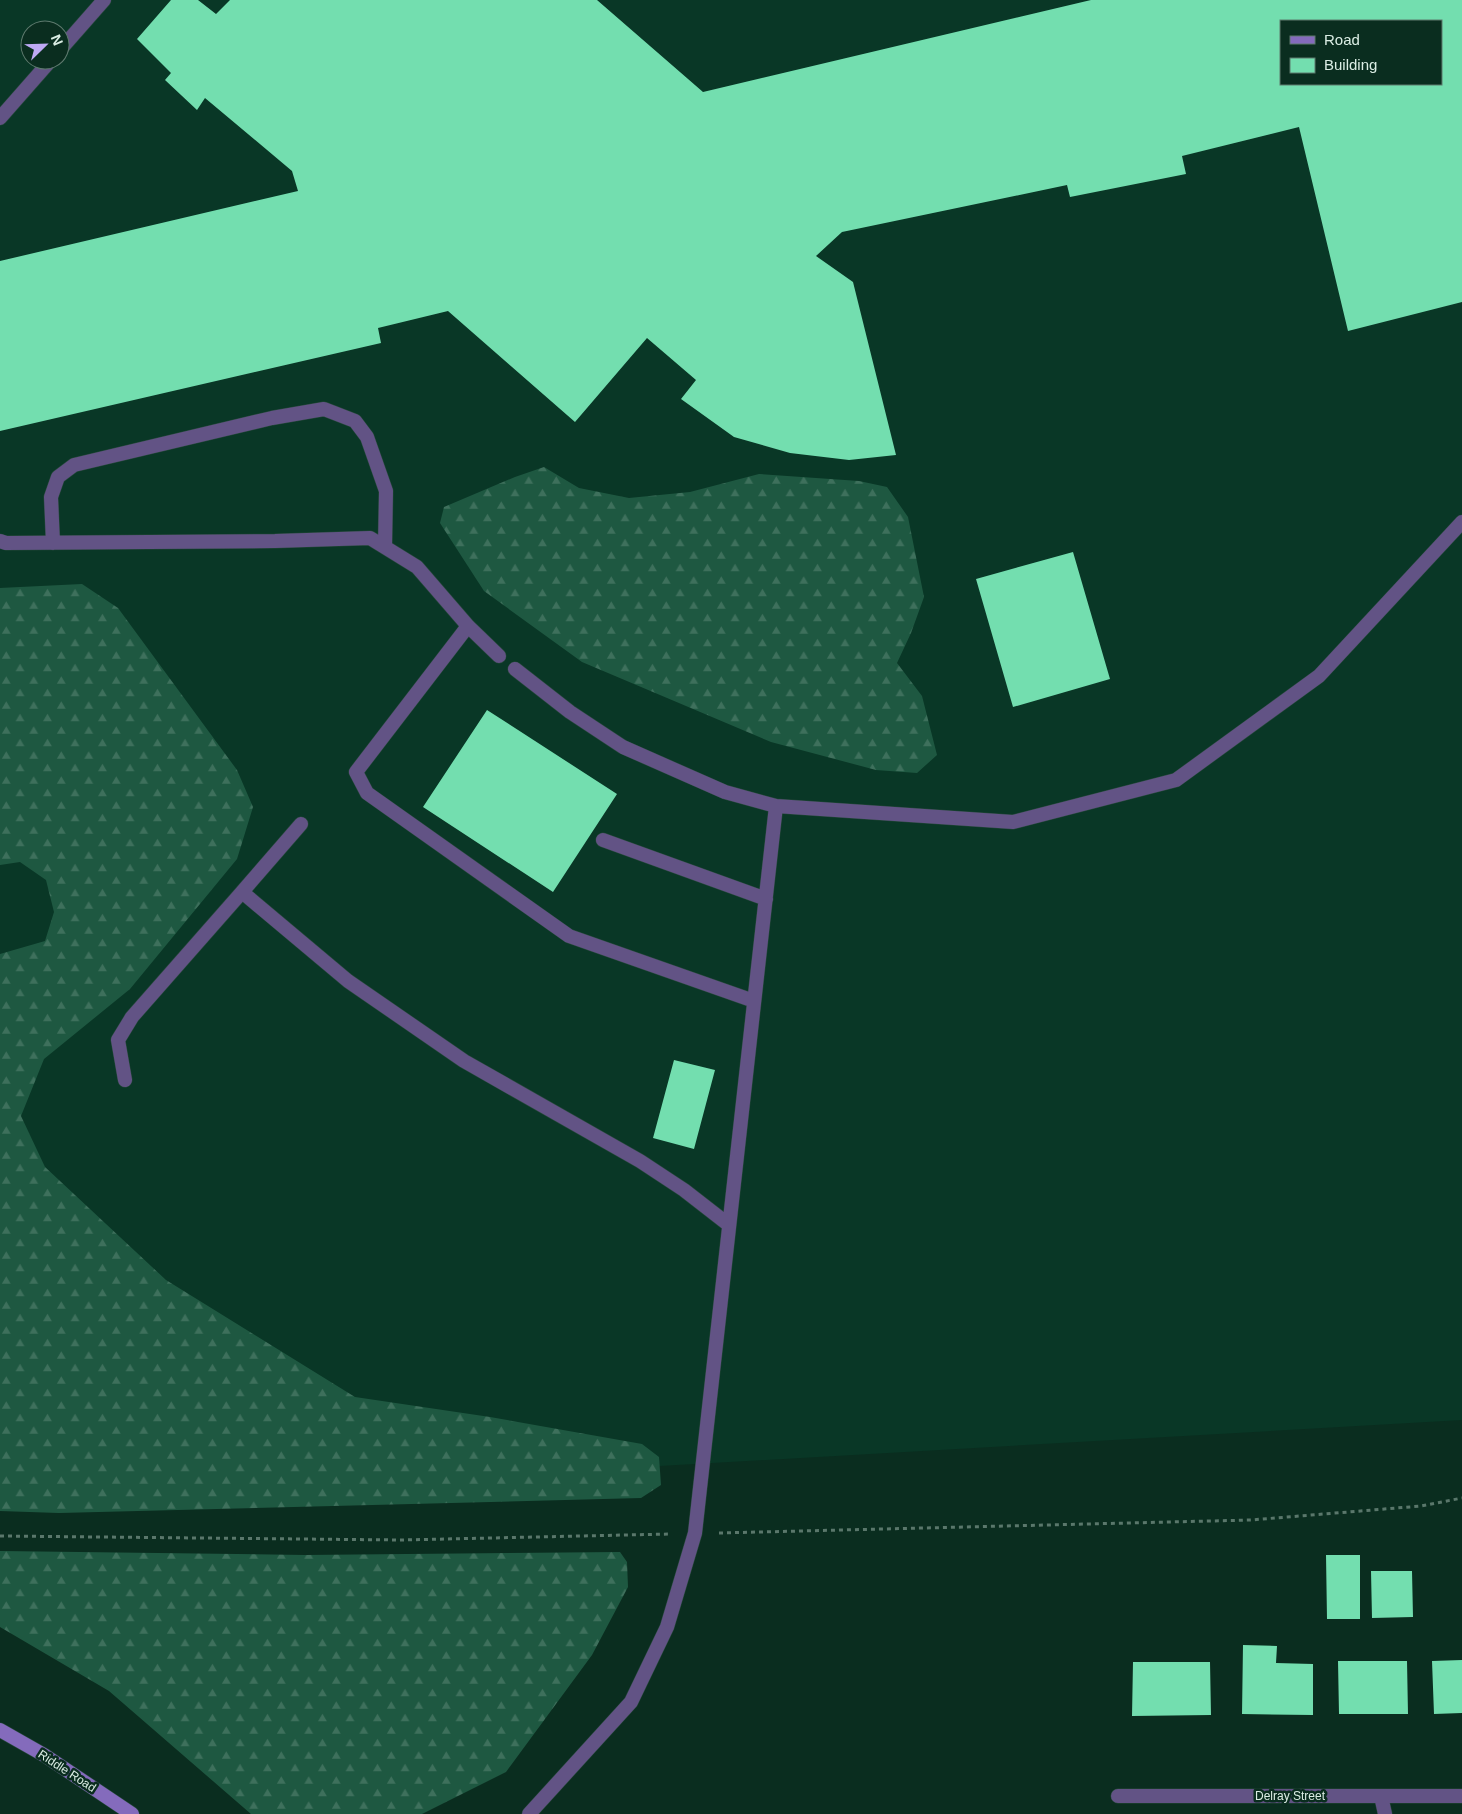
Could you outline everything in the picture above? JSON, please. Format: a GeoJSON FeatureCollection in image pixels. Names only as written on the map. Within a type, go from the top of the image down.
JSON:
{"type":"FeatureCollection","features":[{"type":"Feature","properties":{"kind":"main road","name":"Riddle Road"},"geometry":{"type":"LineString","coordinates":[[0,1730],[44,1755],[132,1814]]}},
{"type":"Feature","properties":{"kind":"street"},"geometry":{"type":"LineString","coordinates":[[70,39],[104,0]]}},
{"type":"Feature","properties":{"kind":"street"},"geometry":{"type":"LineString","coordinates":[[0,118],[42,70]]}},
{"type":"Feature","properties":{"kind":"street"},"geometry":{"type":"LineString","coordinates":[[53,542],[51,497],[58,477],[74,465],[272,418],[324,409],[355,421],[366,437],[386,490],[385,547]]}},
{"type":"Feature","properties":{"kind":"street"},"geometry":{"type":"LineString","coordinates":[[515,669],[570,712],[623,747],[725,792],[776,806],[1013,822],[1176,780],[1319,676],[1462,522]]}},
{"type":"Feature","properties":{"kind":"street"},"geometry":{"type":"LineString","coordinates":[[0,541],[6,543],[275,542],[370,538],[417,567],[468,626],[499,656]]}},
{"type":"Feature","properties":{"kind":"street"},"geometry":{"type":"LineString","coordinates":[[468,626],[356,772],[367,793],[569,936],[754,1001]]}},
{"type":"Feature","properties":{"kind":"street"},"geometry":{"type":"LineString","coordinates":[[529,1814],[631,1702],[667,1627],[695,1533],[776,806]]}},
{"type":"Feature","properties":{"kind":"street"},"geometry":{"type":"LineString","coordinates":[[125,1080],[118,1040],[132,1017],[301,824]]}},
{"type":"Feature","properties":{"kind":"street"},"geometry":{"type":"LineString","coordinates":[[603,840],[766,899]]}},
{"type":"Feature","properties":{"kind":"street"},"geometry":{"type":"LineString","coordinates":[[242,892],[348,981],[440,1045],[464,1061],[640,1161],[684,1190],[729,1225]]}},
{"type":"Feature","properties":{"kind":"street","name":"Delray Street"},"geometry":{"type":"LineString","coordinates":[[1118,1796],[1462,1796]]}},
{"type":"Feature","properties":{"kind":"street"},"geometry":{"type":"LineString","coordinates":[[1381,1796],[1385,1814]]}},
{"type":"Feature","properties":{"kind":"path"},"geometry":{"type":"LineString","coordinates":[[0,1536],[401,1540],[1251,1520],[1421,1506],[1462,1498]]}},
{"type":"Feature","properties":{"kind":"shaded area"},"geometry":{"type":"Polygon","coordinates":[[[0,0],[1462,0],[1462,1420],[241,1490],[0,1128],[0,0]]]}},
{"type":"Feature","properties":{"kind":"green space"},"geometry":{"type":"Polygon","coordinates":[[[544,467],[579,488],[629,498],[690,492],[759,474],[859,481],[887,487],[908,517],[924,597],[911,633],[897,663],[922,696],[937,755],[917,773],[876,770],[771,742],[582,662],[484,591],[440,523],[444,507],[544,467]]]}},
{"type":"Feature","properties":{"kind":"green space"},"geometry":{"type":"Polygon","coordinates":[[[82,584],[118,608],[237,770],[253,807],[237,859],[130,989],[44,1059],[21,1116],[45,1167],[166,1280],[355,1397],[490,1417],[642,1444],[659,1457],[661,1485],[641,1498],[59,1513],[0,1511],[0,954],[45,941],[54,912],[46,880],[20,862],[0,865],[0,588],[82,584]]]}},
{"type":"Feature","properties":{"kind":"green space"},"geometry":{"type":"Polygon","coordinates":[[[0,1551],[305,1555],[620,1552],[627,1562],[628,1587],[592,1655],[506,1772],[422,1814],[251,1814],[109,1691],[0,1627],[0,1551]]]}},
{"type":"Feature","properties":{"kind":"building"},"geometry":{"type":"Polygon","coordinates":[[[171,0],[198,0],[216,14],[230,0],[597,0],[703,92],[1091,0],[1462,0],[1462,302],[1348,331],[1299,127],[1182,156],[1186,174],[1070,197],[1067,185],[842,232],[816,256],[853,282],[896,455],[849,460],[790,453],[734,437],[681,399],[696,380],[647,338],[575,422],[448,311],[378,328],[381,343],[0,431],[0,261],[298,191],[292,171],[205,98],[197,110],[165,80],[171,73],[137,39],[171,0]]]}},
{"type":"Feature","properties":{"kind":"building"},"geometry":{"type":"Polygon","coordinates":[[[1073,552],[1110,679],[1013,707],[976,579],[1073,552]]]}},
{"type":"Feature","properties":{"kind":"building"},"geometry":{"type":"Polygon","coordinates":[[[487,710],[617,794],[553,892],[423,807],[487,710]]]}},
{"type":"Feature","properties":{"kind":"building"},"geometry":{"type":"Polygon","coordinates":[[[674,1060],[715,1070],[694,1149],[653,1138],[674,1060]]]}},
{"type":"Feature","properties":{"kind":"building"},"geometry":{"type":"Polygon","coordinates":[[[1326,1555],[1360,1555],[1360,1619],[1327,1619],[1326,1555]]]}},
{"type":"Feature","properties":{"kind":"building"},"geometry":{"type":"Polygon","coordinates":[[[1371,1571],[1412,1571],[1413,1617],[1372,1618],[1371,1571]]]}},
{"type":"Feature","properties":{"kind":"building"},"geometry":{"type":"Polygon","coordinates":[[[1243,1645],[1277,1646],[1276,1663],[1313,1664],[1313,1715],[1242,1714],[1243,1645]]]}},
{"type":"Feature","properties":{"kind":"building"},"geometry":{"type":"Polygon","coordinates":[[[1462,1660],[1462,1713],[1434,1714],[1432,1661],[1462,1660]]]}},
{"type":"Feature","properties":{"kind":"building"},"geometry":{"type":"Polygon","coordinates":[[[1338,1661],[1407,1661],[1408,1714],[1339,1714],[1338,1661]]]}},
{"type":"Feature","properties":{"kind":"building"},"geometry":{"type":"Polygon","coordinates":[[[1133,1662],[1210,1662],[1211,1715],[1132,1716],[1133,1662]]]}}]}
